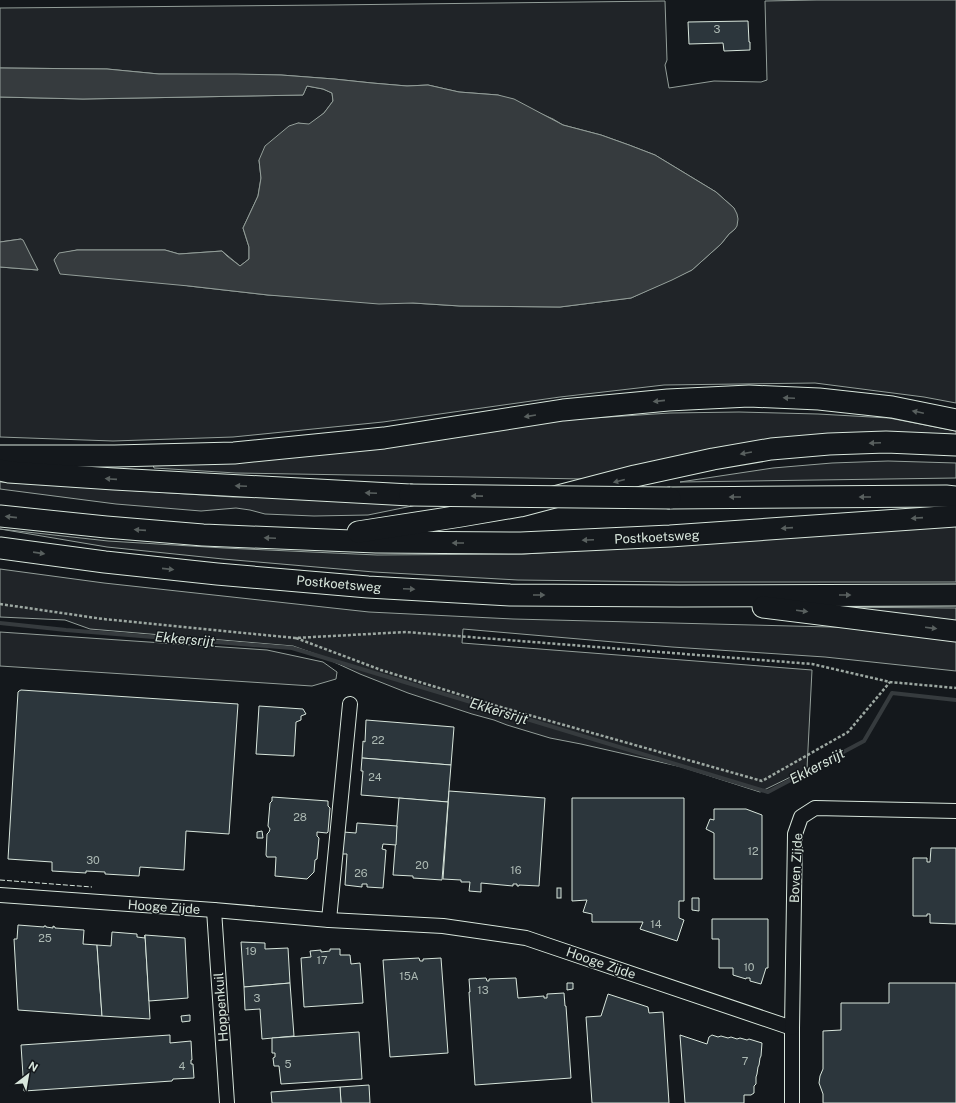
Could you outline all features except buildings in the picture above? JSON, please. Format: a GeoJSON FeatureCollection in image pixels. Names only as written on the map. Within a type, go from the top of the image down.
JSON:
{"type":"FeatureCollection","features":[{"type":"Feature","properties":{"kind":"highway"},"geometry":{"type":"LineString","coordinates":[[0,456],[115,456],[234,453],[384,438],[563,410],[668,400],[749,396],[819,399],[892,407],[956,420]]}},
{"type":"Feature","properties":{"kind":"highway","name":"Postkoetsweg"},"geometry":{"type":"LineString","coordinates":[[308,540],[520,506],[635,476],[714,459],[772,449],[829,444],[886,442],[956,446]]}},
{"type":"Feature","properties":{"kind":"highway"},"geometry":{"type":"LineString","coordinates":[[0,470],[9,472],[114,479],[410,496],[670,498],[956,497]]}},
{"type":"Feature","properties":{"kind":"highway","name":"Postkoetsweg"},"geometry":{"type":"LineString","coordinates":[[0,516],[203,535],[376,542],[521,543],[670,536],[956,516]]}},
{"type":"Feature","properties":{"kind":"highway","name":"Postkoetsweg"},"geometry":{"type":"LineString","coordinates":[[0,548],[112,563],[216,574],[368,587],[510,595],[956,595]]}},
{"type":"Feature","properties":{"kind":"highway","name":"Postkoetsweg"},"geometry":{"type":"LineString","coordinates":[[680,596],[956,631]]}},
{"type":"Feature","properties":{"kind":"street"},"geometry":{"type":"LineString","coordinates":[[329,920],[350,704]]}},
{"type":"Feature","properties":{"kind":"street","name":"Boven Zijde"},"geometry":{"type":"LineString","coordinates":[[792,1028],[795,834],[802,817],[815,808],[956,811]]}},
{"type":"Feature","properties":{"kind":"street","name":"Hooge Zijde"},"geometry":{"type":"LineString","coordinates":[[0,895],[214,910],[329,920],[443,926],[526,938],[792,1028]]}},
{"type":"Feature","properties":{"kind":"street","name":"Hoppenkuil"},"geometry":{"type":"LineString","coordinates":[[214,910],[227,1103]]}},
{"type":"Feature","properties":{"kind":"street"},"geometry":{"type":"LineString","coordinates":[[792,1028],[792,1103]]}},
{"type":"Feature","properties":{"kind":"path"},"geometry":{"type":"LineString","coordinates":[[0,604],[103,619],[295,638],[406,632],[812,664],[890,682],[956,688]]}},
{"type":"Feature","properties":{"kind":"path"},"geometry":{"type":"LineString","coordinates":[[295,638],[381,670],[490,704],[762,781],[848,732],[890,682]]}},
{"type":"Feature","properties":{"kind":"shaded area"},"geometry":{"type":"Polygon","coordinates":[[[956,0],[956,403],[924,397],[815,383],[664,385],[560,397],[383,422],[233,437],[113,441],[0,437],[0,267],[38,270],[21,239],[0,242],[0,97],[83,99],[303,95],[307,86],[323,89],[332,93],[333,101],[324,113],[309,125],[298,123],[259,160],[261,178],[258,196],[243,228],[249,247],[249,259],[240,266],[222,251],[179,254],[165,250],[77,250],[59,254],[54,260],[189,286],[268,295],[460,306],[560,307],[631,298],[692,270],[735,229],[734,208],[716,192],[655,155],[601,135],[563,125],[553,119],[498,95],[459,92],[428,85],[407,86],[281,75],[159,74],[107,69],[0,68],[0,8],[665,1],[667,60],[665,65],[669,88],[714,81],[761,82],[767,80],[765,1],[956,0]]]}},
{"type":"Feature","properties":{"kind":"shaded area"},"geometry":{"type":"Polygon","coordinates":[[[0,68],[107,69],[159,74],[281,75],[407,86],[428,85],[459,92],[498,95],[514,99],[563,125],[601,135],[655,155],[716,192],[734,208],[738,219],[737,226],[721,244],[692,270],[672,280],[631,298],[560,307],[460,306],[413,303],[379,304],[268,295],[60,274],[54,260],[59,253],[77,250],[165,250],[179,254],[222,251],[240,266],[249,259],[249,247],[243,228],[258,196],[261,178],[259,160],[265,146],[289,126],[298,123],[309,124],[324,113],[333,101],[332,93],[323,89],[307,86],[303,95],[83,99],[0,97],[0,68]]]}},
{"type":"Feature","properties":{"kind":"shaded area"},"geometry":{"type":"Polygon","coordinates":[[[23,240],[38,270],[0,267],[0,242],[23,240]]]}},
{"type":"Feature","properties":{"kind":"shaded area"},"geometry":{"type":"Polygon","coordinates":[[[739,412],[889,418],[956,431],[956,439],[585,479],[236,473],[154,468],[153,465],[563,420],[670,413],[739,412]]]}},
{"type":"Feature","properties":{"kind":"shaded area"},"geometry":{"type":"Polygon","coordinates":[[[888,461],[956,463],[956,478],[680,482],[773,468],[832,463],[888,461]]]}},
{"type":"Feature","properties":{"kind":"shaded area"},"geometry":{"type":"Polygon","coordinates":[[[0,482],[233,497],[315,498],[422,504],[368,515],[314,516],[265,514],[236,508],[201,511],[116,504],[0,489],[0,482]]]}},
{"type":"Feature","properties":{"kind":"shaded area"},"geometry":{"type":"Polygon","coordinates":[[[956,525],[956,582],[676,582],[518,580],[374,572],[223,559],[107,547],[0,529],[108,541],[377,555],[524,554],[956,525]]]}},
{"type":"Feature","properties":{"kind":"shaded area"},"geometry":{"type":"Polygon","coordinates":[[[0,569],[104,583],[369,612],[513,619],[871,628],[956,638],[956,671],[825,657],[672,647],[463,629],[462,643],[812,670],[807,769],[760,792],[682,767],[550,738],[507,725],[408,693],[360,674],[321,656],[293,646],[90,629],[65,620],[0,617],[0,569]]]}},
{"type":"Feature","properties":{"kind":"shaded area"},"geometry":{"type":"Polygon","coordinates":[[[812,607],[956,608],[956,624],[812,607]]]}},
{"type":"Feature","properties":{"kind":"shaded area"},"geometry":{"type":"Polygon","coordinates":[[[0,632],[267,650],[323,662],[337,672],[336,679],[312,686],[0,666],[0,632]]]}},
{"type":"Feature","properties":{"kind":"waterway","name":"Ekkersrijt"},"geometry":{"type":"LineString","coordinates":[[0,623],[66,630],[292,648],[768,792],[864,741],[892,693],[956,700]]}},
{"type":"Feature","properties":{"kind":"fence"},"geometry":{"type":"LineString","coordinates":[[0,880],[92,887]]}}]}
